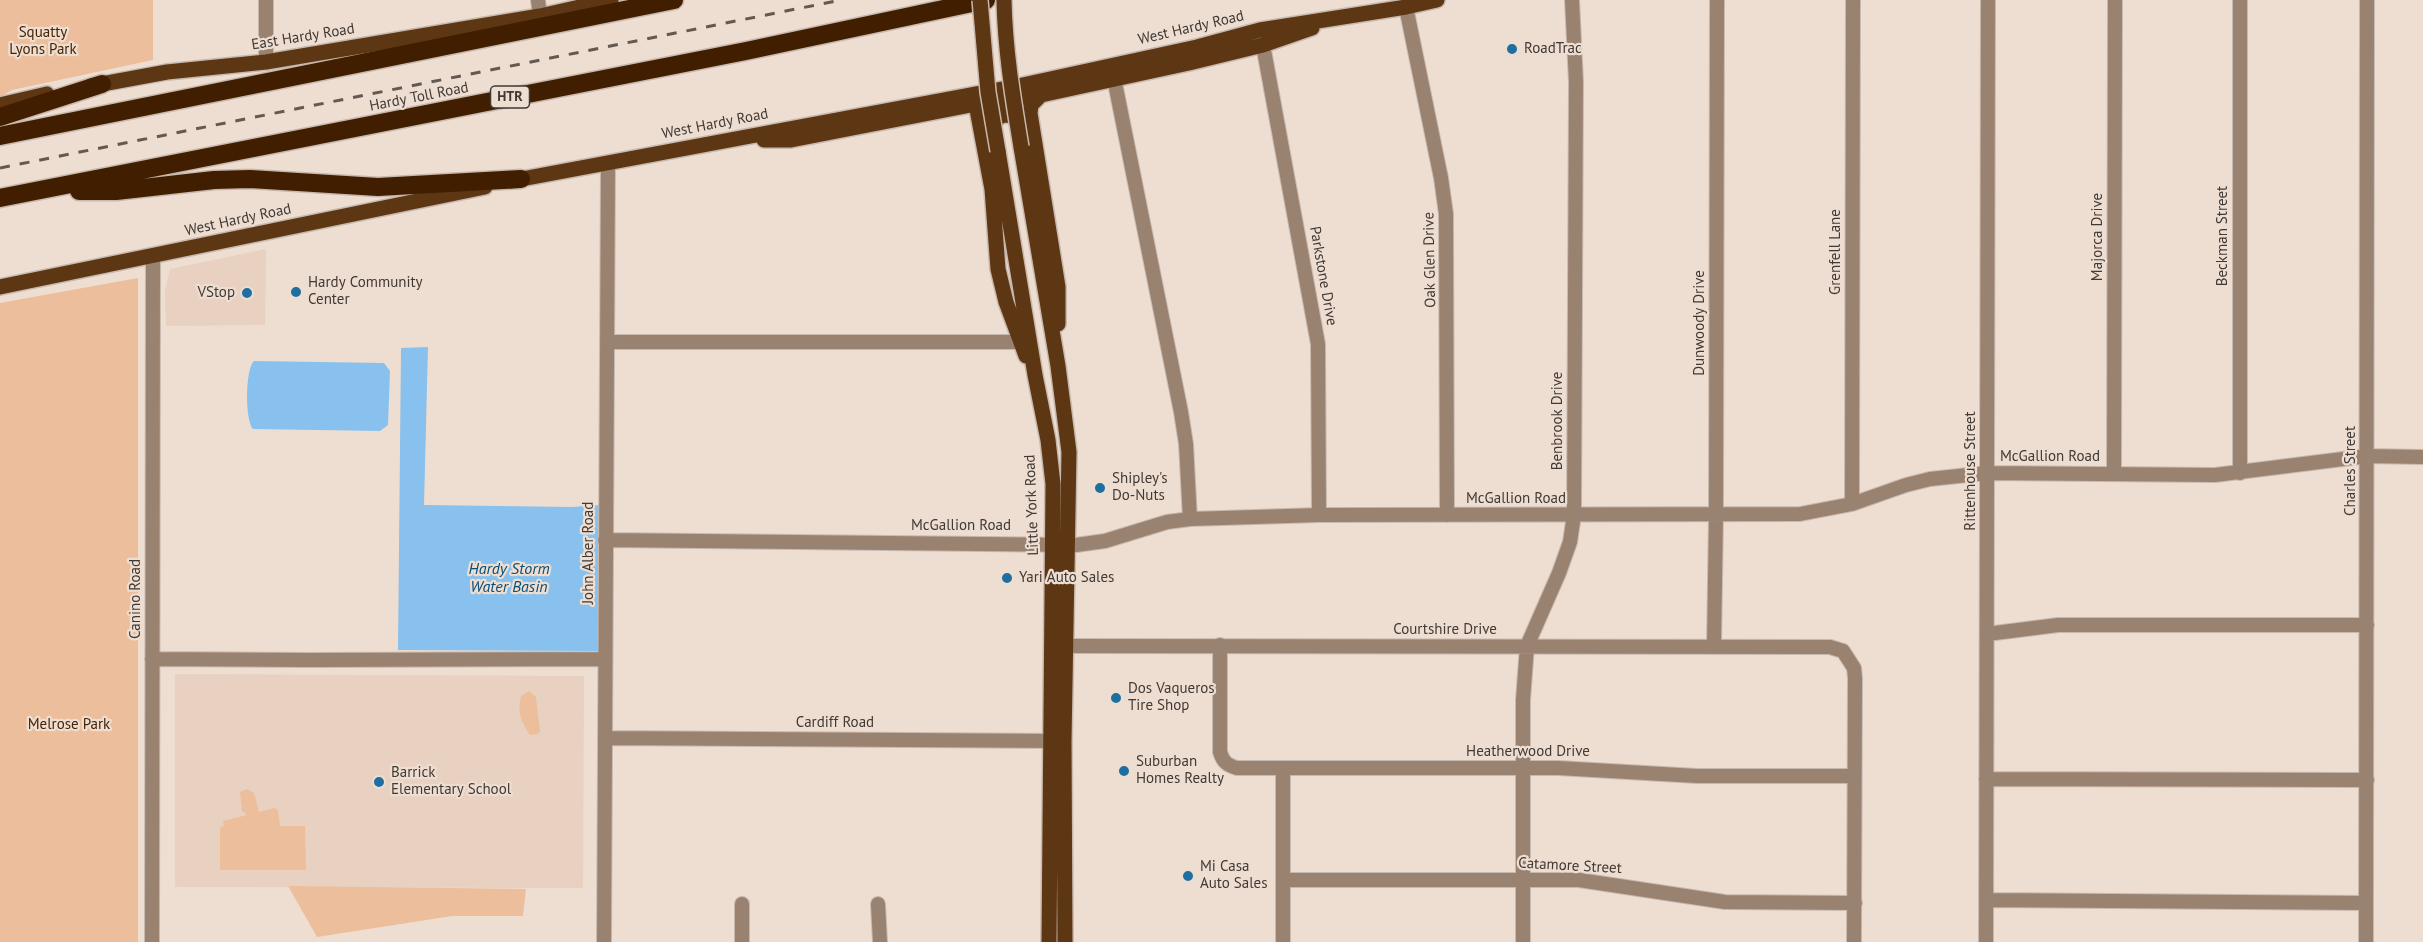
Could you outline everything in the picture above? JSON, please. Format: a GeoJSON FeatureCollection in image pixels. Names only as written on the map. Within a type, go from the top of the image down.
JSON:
{"type":"FeatureCollection","features":[{"type":"Feature","properties":{"kind":"highway"},"geometry":{"type":"LineString","coordinates":[[0,136],[674,0]]}},
{"type":"Feature","properties":{"kind":"highway","name":"Hardy Toll Road"},"geometry":{"type":"LineString","coordinates":[[0,198],[746,51],[986,0]]}},
{"type":"Feature","properties":{"kind":"highway"},"geometry":{"type":"LineString","coordinates":[[0,117],[102,84]]}},
{"type":"Feature","properties":{"kind":"highway"},"geometry":{"type":"LineString","coordinates":[[32,192],[116,191],[238,179],[296,180],[378,187],[521,179]]}},
{"type":"Feature","properties":{"kind":"main road"},"geometry":{"type":"LineString","coordinates":[[539,8],[591,0]]}},
{"type":"Feature","properties":{"kind":"main road","name":"East Hardy Road"},"geometry":{"type":"LineString","coordinates":[[0,105],[167,72],[266,62],[539,8],[611,0]]}},
{"type":"Feature","properties":{"kind":"main road","name":"Little York Road"},"geometry":{"type":"LineString","coordinates":[[980,0],[991,148],[1048,440],[1053,484],[1052,543],[1057,741],[1065,942]]}},
{"type":"Feature","properties":{"kind":"main road","name":"Little York Road"},"geometry":{"type":"LineString","coordinates":[[1004,0],[1011,87],[1058,366],[1069,452],[1067,646],[1057,741],[1048,942]]}},
{"type":"Feature","properties":{"kind":"main road","name":"West Hardy Road"},"geometry":{"type":"LineString","coordinates":[[0,287],[521,179],[988,92],[1260,30],[1437,0]]}},
{"type":"Feature","properties":{"kind":"main road"},"geometry":{"type":"LineString","coordinates":[[726,140],[791,140],[976,104],[1041,95],[1263,45],[1346,17]]}},
{"type":"Feature","properties":{"kind":"main road"},"geometry":{"type":"LineString","coordinates":[[1041,95],[1030,109],[1031,125],[1058,287],[1058,366]]}},
{"type":"Feature","properties":{"kind":"main road"},"geometry":{"type":"LineString","coordinates":[[976,104],[991,148]]}},
{"type":"Feature","properties":{"kind":"main road"},"geometry":{"type":"LineString","coordinates":[[1031,125],[1022,116],[1002,115],[989,124],[998,269],[1005,302],[1035,375]]}},
{"type":"Feature","properties":{"kind":"street"},"geometry":{"type":"LineString","coordinates":[[266,0],[266,62]]}},
{"type":"Feature","properties":{"kind":"street","name":"Benbrook Drive"},"geometry":{"type":"LineString","coordinates":[[1523,942],[1523,700],[1527,646],[1559,573],[1570,542],[1574,515],[1576,82],[1572,0]]}},
{"type":"Feature","properties":{"kind":"street","name":"Dunwoody Drive"},"geometry":{"type":"LineString","coordinates":[[1714,646],[1717,0]]}},
{"type":"Feature","properties":{"kind":"street","name":"Grenfell Lane"},"geometry":{"type":"LineString","coordinates":[[1852,504],[1853,0]]}},
{"type":"Feature","properties":{"kind":"street","name":"Rittenhouse Street"},"geometry":{"type":"LineString","coordinates":[[1986,942],[1988,0]]}},
{"type":"Feature","properties":{"kind":"street","name":"Majorca Drive"},"geometry":{"type":"LineString","coordinates":[[2114,474],[2115,0]]}},
{"type":"Feature","properties":{"kind":"street","name":"Beckman Street"},"geometry":{"type":"LineString","coordinates":[[2240,0],[2240,473]]}},
{"type":"Feature","properties":{"kind":"street","name":"Charles Street"},"geometry":{"type":"LineString","coordinates":[[2366,942],[2367,0]]}},
{"type":"Feature","properties":{"kind":"street","name":"Oak Glen Drive"},"geometry":{"type":"LineString","coordinates":[[1406,7],[1441,178],[1446,214],[1447,515]]}},
{"type":"Feature","properties":{"kind":"street","name":"Parkstone Drive"},"geometry":{"type":"LineString","coordinates":[[1263,45],[1318,344],[1319,515]]}},
{"type":"Feature","properties":{"kind":"street"},"geometry":{"type":"LineString","coordinates":[[1114,78],[1181,412],[1186,444],[1190,519]]}},
{"type":"Feature","properties":{"kind":"street","name":"John Alber Road"},"geometry":{"type":"LineString","coordinates":[[604,942],[608,164]]}},
{"type":"Feature","properties":{"kind":"street","name":"Canino Road"},"geometry":{"type":"LineString","coordinates":[[152,942],[153,257]]}},
{"type":"Feature","properties":{"kind":"street"},"geometry":{"type":"LineString","coordinates":[[607,342],[1020,342]]}},
{"type":"Feature","properties":{"kind":"street","name":"McGallion Road"},"geometry":{"type":"LineString","coordinates":[[605,540],[1069,544],[1105,541],[1167,522],[1190,519],[1319,515],[1800,514],[1852,504],[1906,484],[1987,473],[2240,473],[2367,456],[2423,457]]}},
{"type":"Feature","properties":{"kind":"street"},"geometry":{"type":"LineString","coordinates":[[1987,634],[2066,625],[2367,625]]}},
{"type":"Feature","properties":{"kind":"street","name":"Heatherwood Drive"},"geometry":{"type":"LineString","coordinates":[[1220,645],[1220,742],[1223,760],[1228,765],[1237,768],[1595,768],[1696,776],[1854,776]]}},
{"type":"Feature","properties":{"kind":"street","name":"Courtshire Drive"},"geometry":{"type":"LineString","coordinates":[[1067,646],[1823,647],[1844,651],[1854,668],[1854,776]]}},
{"type":"Feature","properties":{"kind":"street"},"geometry":{"type":"LineString","coordinates":[[152,659],[605,659]]}},
{"type":"Feature","properties":{"kind":"street","name":"Cardiff Road"},"geometry":{"type":"LineString","coordinates":[[605,738],[1057,741]]}},
{"type":"Feature","properties":{"kind":"street"},"geometry":{"type":"LineString","coordinates":[[1283,769],[1283,942]]}},
{"type":"Feature","properties":{"kind":"street"},"geometry":{"type":"LineString","coordinates":[[1854,776],[1854,942]]}},
{"type":"Feature","properties":{"kind":"street"},"geometry":{"type":"LineString","coordinates":[[1986,779],[2367,780]]}},
{"type":"Feature","properties":{"kind":"street","name":"Catamore Street"},"geometry":{"type":"LineString","coordinates":[[1283,880],[1522,879],[1601,882],[1725,902],[1855,903]]}},
{"type":"Feature","properties":{"kind":"street"},"geometry":{"type":"LineString","coordinates":[[1986,900],[2366,903]]}},
{"type":"Feature","properties":{"kind":"street"},"geometry":{"type":"LineString","coordinates":[[742,904],[742,942]]}},
{"type":"Feature","properties":{"kind":"street"},"geometry":{"type":"LineString","coordinates":[[878,904],[880,942]]}},
{"type":"Feature","properties":{"kind":"shaded area"},"geometry":{"type":"Polygon","coordinates":[[[266,249],[265,325],[166,326],[165,291],[170,269],[266,249]]]}},
{"type":"Feature","properties":{"kind":"shaded area","name":"Barrick Elementary School"},"geometry":{"type":"Polygon","coordinates":[[[175,674],[584,676],[583,888],[175,887],[175,674]]]}},
{"type":"Feature","properties":{"kind":"green space","name":"Squatty Lyons Park"},"geometry":{"type":"Polygon","coordinates":[[[0,0],[153,0],[153,60],[12,90],[0,97],[0,0]]]}},
{"type":"Feature","properties":{"kind":"green space","name":"Melrose Park"},"geometry":{"type":"Polygon","coordinates":[[[138,278],[138,942],[0,942],[0,303],[138,278]]]}},
{"type":"Feature","properties":{"kind":"green space"},"geometry":{"type":"Polygon","coordinates":[[[529,691],[536,697],[540,731],[538,734],[530,735],[522,721],[519,707],[521,696],[529,691]]]}},
{"type":"Feature","properties":{"kind":"green space"},"geometry":{"type":"Polygon","coordinates":[[[247,789],[254,793],[259,812],[274,808],[278,810],[280,826],[305,826],[306,870],[220,870],[220,827],[224,826],[223,821],[247,815],[242,811],[240,792],[247,789]]]}},
{"type":"Feature","properties":{"kind":"green space"},"geometry":{"type":"Polygon","coordinates":[[[288,886],[526,889],[523,916],[452,916],[317,937],[288,886]]]}},
{"type":"Feature","properties":{"kind":"water","name":"Hardy Storm Water Basin"},"geometry":{"type":"Polygon","coordinates":[[[428,347],[424,505],[572,507],[599,505],[598,651],[398,650],[401,348],[428,347]]]}},
{"type":"Feature","properties":{"kind":"water"},"geometry":{"type":"Polygon","coordinates":[[[254,361],[384,363],[390,371],[388,425],[380,431],[253,429],[250,424],[247,395],[249,374],[254,361]]]}},
{"type":"Feature","properties":{"kind":"railway"},"geometry":{"type":"LineString","coordinates":[[0,168],[841,0]]}},
{"type":"Feature","properties":{"kind":"place","name":"RoadTrac"},"geometry":{"type":"Point","coordinates":[1512,49]}},
{"type":"Feature","properties":{"kind":"place","name":"Hardy Community Center"},"geometry":{"type":"Point","coordinates":[296,292]}},
{"type":"Feature","properties":{"kind":"place","name":"VStop"},"geometry":{"type":"Point","coordinates":[247,293]}},
{"type":"Feature","properties":{"kind":"place","name":"Shipley's Do-Nuts"},"geometry":{"type":"Point","coordinates":[1100,488]}},
{"type":"Feature","properties":{"kind":"place","name":"Yari Auto Sales"},"geometry":{"type":"Point","coordinates":[1007,578]}},
{"type":"Feature","properties":{"kind":"place","name":"Dos Vaqueros Tire Shop"},"geometry":{"type":"Point","coordinates":[1116,698]}},
{"type":"Feature","properties":{"kind":"place","name":"Suburban Homes Realty"},"geometry":{"type":"Point","coordinates":[1124,771]}},
{"type":"Feature","properties":{"kind":"place","name":"Barrick Elementary School"},"geometry":{"type":"Point","coordinates":[379,782]}},
{"type":"Feature","properties":{"kind":"place","name":"Mi Casa Auto Sales"},"geometry":{"type":"Point","coordinates":[1188,876]}}]}
